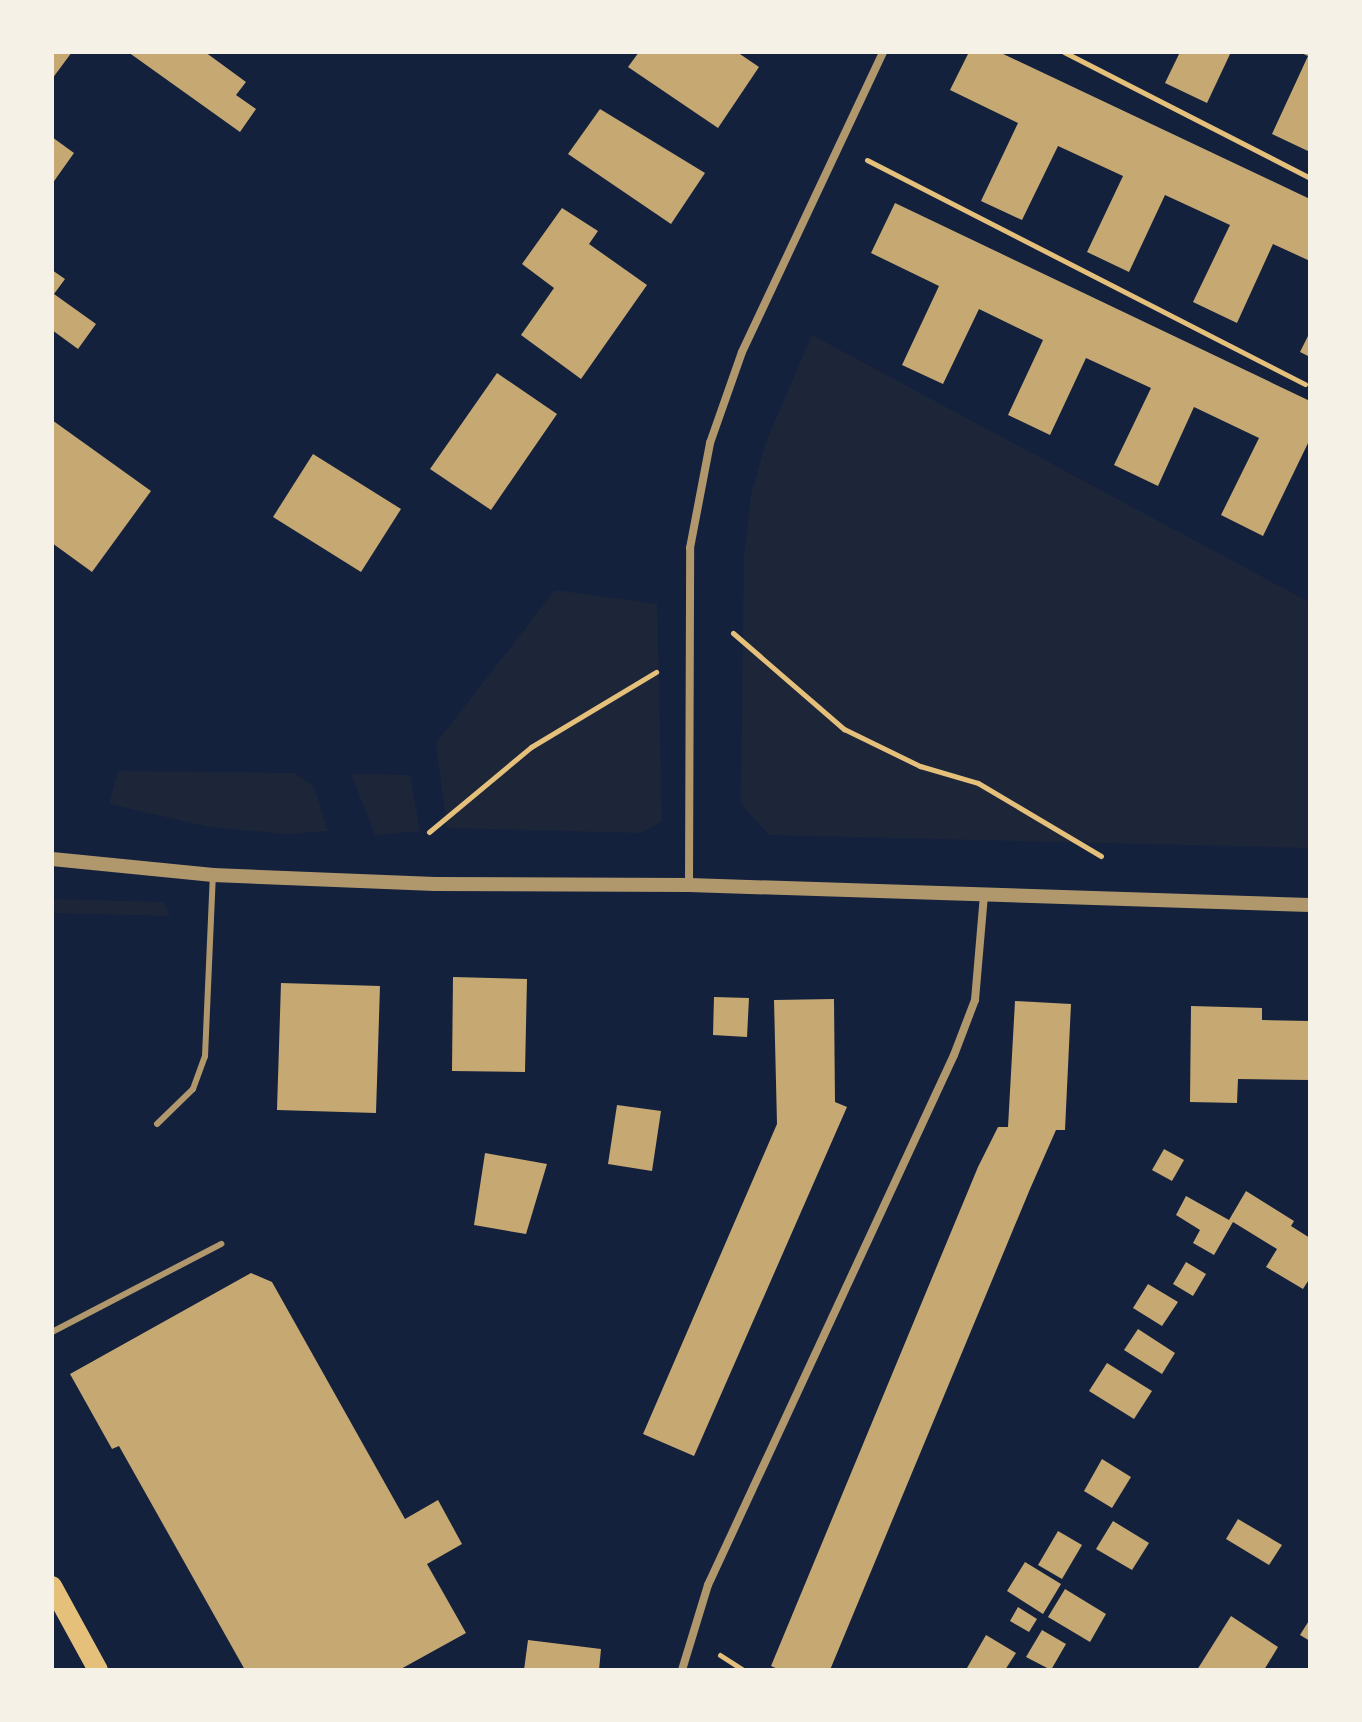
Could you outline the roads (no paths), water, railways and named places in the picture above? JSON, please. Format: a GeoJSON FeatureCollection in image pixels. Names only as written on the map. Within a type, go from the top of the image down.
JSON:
{"type":"FeatureCollection","features":[{"type":"Feature","properties":{"kind":"main road"},"geometry":{"type":"LineString","coordinates":[[52,1586],[98,1670]]}},
{"type":"Feature","properties":{"kind":"street"},"geometry":{"type":"LineString","coordinates":[[689,885],[690,548],[710,443],[742,352],[883,52]]}},
{"type":"Feature","properties":{"kind":"street"},"geometry":{"type":"LineString","coordinates":[[52,859],[213,875],[460,885],[689,885],[1310,905]]}},
{"type":"Feature","properties":{"kind":"street"},"geometry":{"type":"LineString","coordinates":[[682,1670],[708,1585],[954,1055],[975,1000],[984,896]]}},
{"type":"Feature","properties":{"kind":"lane"},"geometry":{"type":"LineString","coordinates":[[157,1124],[188,1096],[205,1056],[213,875]]}},
{"type":"Feature","properties":{"kind":"lane"},"geometry":{"type":"LineString","coordinates":[[52,1332],[221,1244]]}}]}
